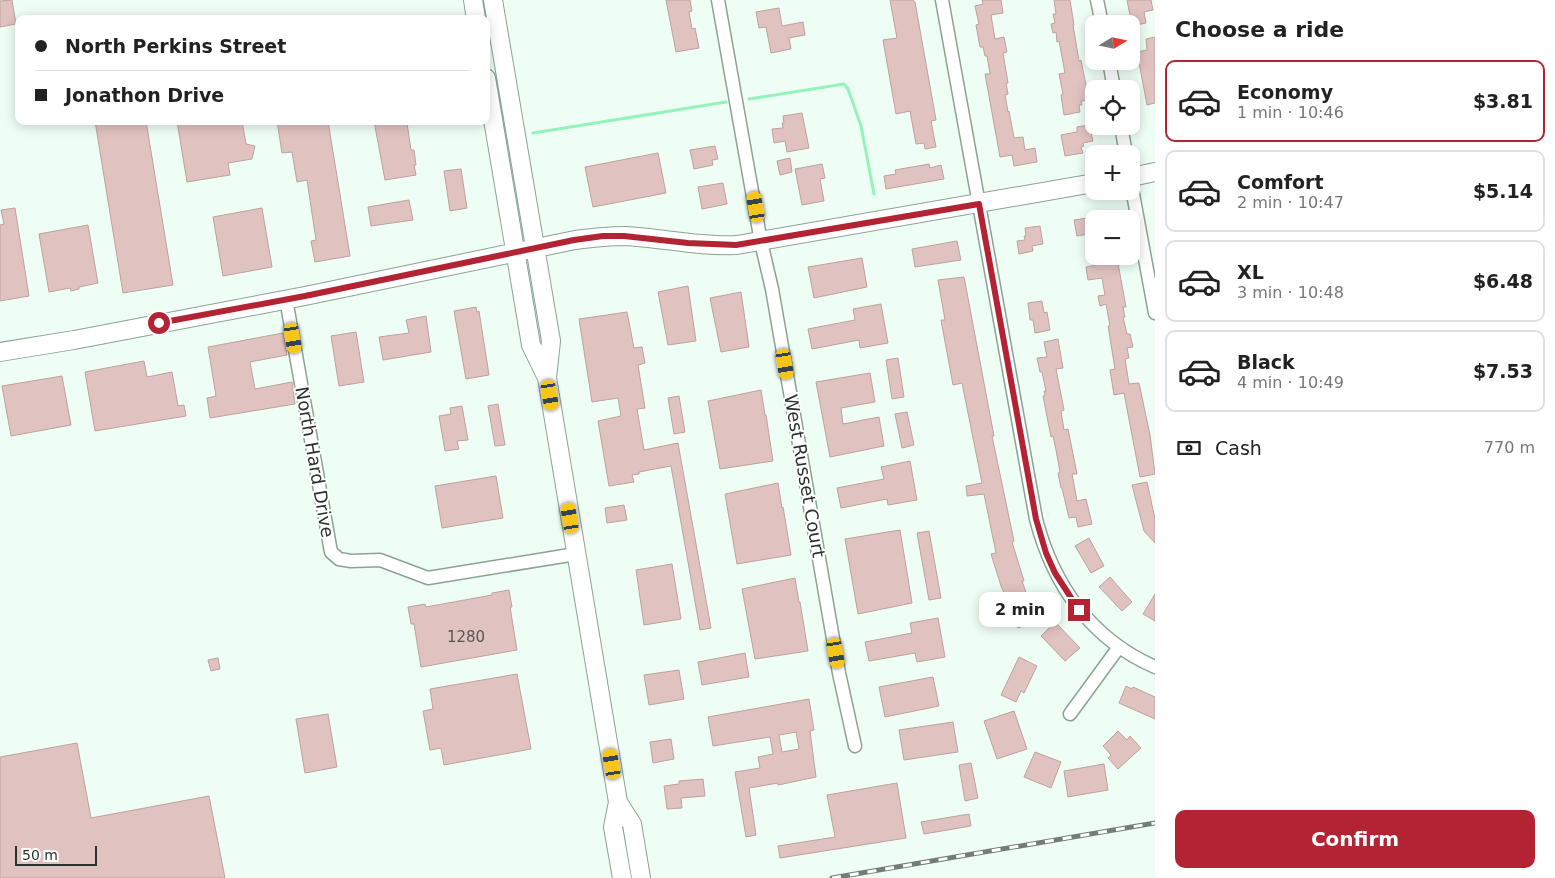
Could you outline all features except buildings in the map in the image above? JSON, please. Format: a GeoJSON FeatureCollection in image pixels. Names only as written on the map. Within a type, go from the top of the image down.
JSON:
{"type":"FeatureCollection","features":[{"type":"Feature","properties":{"kind":"main road"},"geometry":{"type":"LineString","coordinates":[[473,0],[475,15]]}},
{"type":"Feature","properties":{"kind":"main road"},"geometry":{"type":"LineString","coordinates":[[493,0],[551,342],[547,378],[618,802],[613,827],[622,878]]}},
{"type":"Feature","properties":{"kind":"main road"},"geometry":{"type":"LineString","coordinates":[[490,101],[531,345],[547,378]]}},
{"type":"Feature","properties":{"kind":"main road"},"geometry":{"type":"LineString","coordinates":[[1140,175],[1155,172]]}},
{"type":"Feature","properties":{"kind":"main road"},"geometry":{"type":"LineString","coordinates":[[0,352],[286,299],[574,240],[615,236],[723,246],[762,242],[1085,186]]}},
{"type":"Feature","properties":{"kind":"main road"},"geometry":{"type":"LineString","coordinates":[[618,802],[632,824],[641,878]]}},
{"type":"Feature","properties":{"kind":"street","name":"West Russet Court"},"geometry":{"type":"LineString","coordinates":[[718,0],[854,746]]}},
{"type":"Feature","properties":{"kind":"street"},"geometry":{"type":"LineString","coordinates":[[942,0],[1036,519],[1041,536],[1055,573],[1079,610],[1119,647],[1155,667]]}},
{"type":"Feature","properties":{"kind":"street"},"geometry":{"type":"LineString","coordinates":[[1097,0],[1100,15]]}},
{"type":"Feature","properties":{"kind":"street"},"geometry":{"type":"LineString","coordinates":[[1134,200],[1155,313]]}},
{"type":"Feature","properties":{"kind":"street","name":"North Hard Drive"},"geometry":{"type":"LineString","coordinates":[[286,299],[331,552],[339,558],[351,561],[380,560],[428,578],[576,554]]}},
{"type":"Feature","properties":{"kind":"street"},"geometry":{"type":"LineString","coordinates":[[1070,714],[1119,647]]}},
{"type":"Feature","properties":{"kind":"waterway"},"geometry":{"type":"LineString","coordinates":[[749,99],[844,84],[848,89],[861,126],[874,194]]}},
{"type":"Feature","properties":{"kind":"waterway"},"geometry":{"type":"LineString","coordinates":[[533,133],[726,102]]}},
{"type":"Feature","properties":{"kind":"railway"},"geometry":{"type":"LineString","coordinates":[[832,878],[1155,823]]}},
{"type":"Feature","properties":{"kind":"route"},"geometry":{"type":"LineString","coordinates":[[159,323],[305,296],[574,240],[603,236],[624,236],[723,246],[736,245],[979,204],[1036,519],[1046,553],[1055,573],[1079,610]]}}]}
